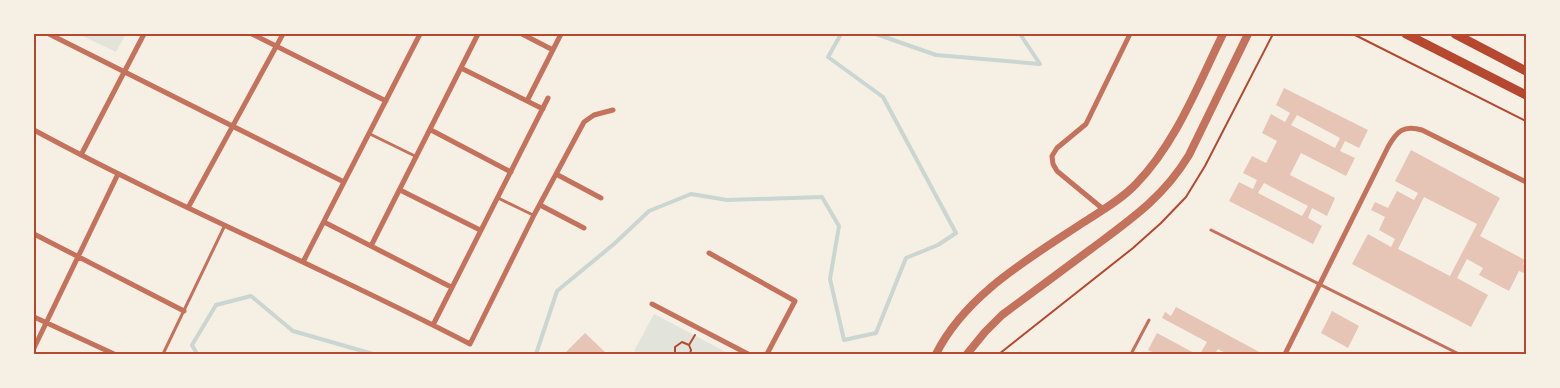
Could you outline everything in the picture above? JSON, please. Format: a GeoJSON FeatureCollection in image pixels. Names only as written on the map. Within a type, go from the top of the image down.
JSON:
{"type":"FeatureCollection","features":[{"type":"Feature","properties":{"kind":"main road"},"geometry":{"type":"LineString","coordinates":[[1406,34],[1526,95]]}},
{"type":"Feature","properties":{"kind":"main road"},"geometry":{"type":"LineString","coordinates":[[1455,34],[1526,71]]}},
{"type":"Feature","properties":{"kind":"street"},"geometry":{"type":"LineString","coordinates":[[49,34],[344,182]]}},
{"type":"Feature","properties":{"kind":"street"},"geometry":{"type":"LineString","coordinates":[[81,155],[144,34]]}},
{"type":"Feature","properties":{"kind":"street"},"geometry":{"type":"LineString","coordinates":[[252,34],[386,101]]}},
{"type":"Feature","properties":{"kind":"street"},"geometry":{"type":"LineString","coordinates":[[189,206],[283,34]]}},
{"type":"Feature","properties":{"kind":"street"},"geometry":{"type":"LineString","coordinates":[[303,262],[420,34]]}},
{"type":"Feature","properties":{"kind":"street"},"geometry":{"type":"LineString","coordinates":[[371,246],[478,34]]}},
{"type":"Feature","properties":{"kind":"street"},"geometry":{"type":"LineString","coordinates":[[522,34],[553,50]]}},
{"type":"Feature","properties":{"kind":"street"},"geometry":{"type":"LineString","coordinates":[[527,101],[561,34]]}},
{"type":"Feature","properties":{"kind":"street"},"geometry":{"type":"LineString","coordinates":[[1103,209],[1057,171],[1053,164],[1052,156],[1057,148],[1086,124],[1130,34]]}},
{"type":"Feature","properties":{"kind":"street"},"geometry":{"type":"LineString","coordinates":[[936,354],[942,341],[959,318],[977,300],[1020,266],[1135,185],[1159,156],[1182,117],[1223,34]]}},
{"type":"Feature","properties":{"kind":"street"},"geometry":{"type":"LineString","coordinates":[[967,354],[1002,315],[1137,215],[1166,188],[1189,155],[1248,34]]}},
{"type":"Feature","properties":{"kind":"street"},"geometry":{"type":"LineString","coordinates":[[461,68],[543,109]]}},
{"type":"Feature","properties":{"kind":"street"},"geometry":{"type":"LineString","coordinates":[[433,324],[548,98]]}},
{"type":"Feature","properties":{"kind":"street"},"geometry":{"type":"LineString","coordinates":[[34,130],[118,174],[189,206],[433,324],[470,344],[534,215],[584,122],[594,115],[613,110]]}},
{"type":"Feature","properties":{"kind":"street"},"geometry":{"type":"LineString","coordinates":[[1284,354],[1320,286],[1388,147],[1400,131],[1411,127],[1422,130],[1526,182]]}},
{"type":"Feature","properties":{"kind":"street"},"geometry":{"type":"LineString","coordinates":[[431,130],[511,172]]}},
{"type":"Feature","properties":{"kind":"street"},"geometry":{"type":"LineString","coordinates":[[34,348],[118,174]]}},
{"type":"Feature","properties":{"kind":"street"},"geometry":{"type":"LineString","coordinates":[[556,174],[601,198]]}},
{"type":"Feature","properties":{"kind":"street"},"geometry":{"type":"LineString","coordinates":[[400,190],[480,230]]}},
{"type":"Feature","properties":{"kind":"street"},"geometry":{"type":"LineString","coordinates":[[540,205],[584,228]]}},
{"type":"Feature","properties":{"kind":"street"},"geometry":{"type":"LineString","coordinates":[[324,222],[451,287]]}},
{"type":"Feature","properties":{"kind":"street"},"geometry":{"type":"LineString","coordinates":[[34,234],[184,311]]}},
{"type":"Feature","properties":{"kind":"street"},"geometry":{"type":"LineString","coordinates":[[709,253],[796,301],[767,354]]}},
{"type":"Feature","properties":{"kind":"street"},"geometry":{"type":"LineString","coordinates":[[652,304],[740,352],[748,354]]}},
{"type":"Feature","properties":{"kind":"street"},"geometry":{"type":"LineString","coordinates":[[34,318],[114,354]]}},
{"type":"Feature","properties":{"kind":"lane"},"geometry":{"type":"LineString","coordinates":[[370,134],[417,157]]}},
{"type":"Feature","properties":{"kind":"lane"},"geometry":{"type":"LineString","coordinates":[[498,198],[534,215]]}},
{"type":"Feature","properties":{"kind":"lane"},"geometry":{"type":"LineString","coordinates":[[163,354],[225,225]]}},
{"type":"Feature","properties":{"kind":"lane"},"geometry":{"type":"LineString","coordinates":[[1211,230],[1459,354]]}},
{"type":"Feature","properties":{"kind":"lane"},"geometry":{"type":"LineString","coordinates":[[1131,354],[1149,320]]}},
{"type":"Feature","properties":{"kind":"path"},"geometry":{"type":"LineString","coordinates":[[1353,34],[1526,122]]}},
{"type":"Feature","properties":{"kind":"path"},"geometry":{"type":"LineString","coordinates":[[689,345],[695,336]]}},
{"type":"Feature","properties":{"kind":"path"},"geometry":{"type":"LineString","coordinates":[[675,354],[675,347],[679,343],[684,342],[689,345],[690,354]]}},
{"type":"Feature","properties":{"kind":"shaded area"},"geometry":{"type":"Polygon","coordinates":[[[78,34],[126,34],[116,52],[78,34]]]}},
{"type":"Feature","properties":{"kind":"shaded area"},"geometry":{"type":"Polygon","coordinates":[[[654,314],[730,354],[641,354],[634,351],[654,314]]]}},
{"type":"Feature","properties":{"kind":"building"},"geometry":{"type":"Polygon","coordinates":[[[1284,88],[1368,130],[1359,148],[1345,141],[1340,151],[1355,158],[1346,176],[1301,153],[1290,175],[1335,198],[1327,216],[1312,208],[1308,218],[1322,226],[1313,244],[1229,201],[1239,182],[1253,189],[1257,180],[1243,173],[1252,156],[1266,163],[1277,141],[1262,133],[1271,114],[1285,122],[1290,113],[1276,105],[1284,88]],[[1297,115],[1291,125],[1335,148],[1340,138],[1297,115]],[[1264,183],[1258,193],[1302,216],[1308,206],[1264,183]]]}},
{"type":"Feature","properties":{"kind":"building"},"geometry":{"type":"Polygon","coordinates":[[[1411,150],[1500,198],[1480,236],[1525,260],[1523,264],[1526,266],[1526,274],[1519,271],[1509,291],[1479,275],[1483,268],[1467,259],[1457,278],[1488,295],[1471,327],[1352,264],[1368,234],[1391,247],[1395,239],[1379,230],[1385,217],[1371,210],[1375,202],[1388,208],[1397,191],[1414,200],[1418,193],[1395,181],[1411,150]],[[1424,197],[1398,249],[1450,276],[1477,224],[1424,197]]]}},
{"type":"Feature","properties":{"kind":"building"},"geometry":{"type":"Polygon","coordinates":[[[1176,307],[1263,354],[1227,354],[1218,349],[1215,354],[1200,354],[1207,342],[1162,318],[1165,312],[1171,316],[1176,307]]]}},
{"type":"Feature","properties":{"kind":"building"},"geometry":{"type":"Polygon","coordinates":[[[1332,311],[1359,326],[1348,348],[1321,333],[1332,311]]]}},
{"type":"Feature","properties":{"kind":"building"},"geometry":{"type":"Polygon","coordinates":[[[585,333],[607,354],[564,354],[585,333]]]}},
{"type":"Feature","properties":{"kind":"building"},"geometry":{"type":"Polygon","coordinates":[[[1157,333],[1196,354],[1156,354],[1148,350],[1157,333]]]}},
{"type":"Feature","properties":{"kind":"waterway"},"geometry":{"type":"LineString","coordinates":[[536,354],[557,291],[614,244],[649,211],[691,194],[727,200],[822,197],[839,226],[830,279],[844,340],[876,333],[906,258],[938,245],[956,233],[883,97],[828,57],[841,34]]}},
{"type":"Feature","properties":{"kind":"waterway"},"geometry":{"type":"LineString","coordinates":[[876,34],[936,55],[1040,64],[1020,34]]}},
{"type":"Feature","properties":{"kind":"waterway"},"geometry":{"type":"LineString","coordinates":[[197,354],[192,345],[216,305],[251,296],[293,331],[373,354]]}}]}
